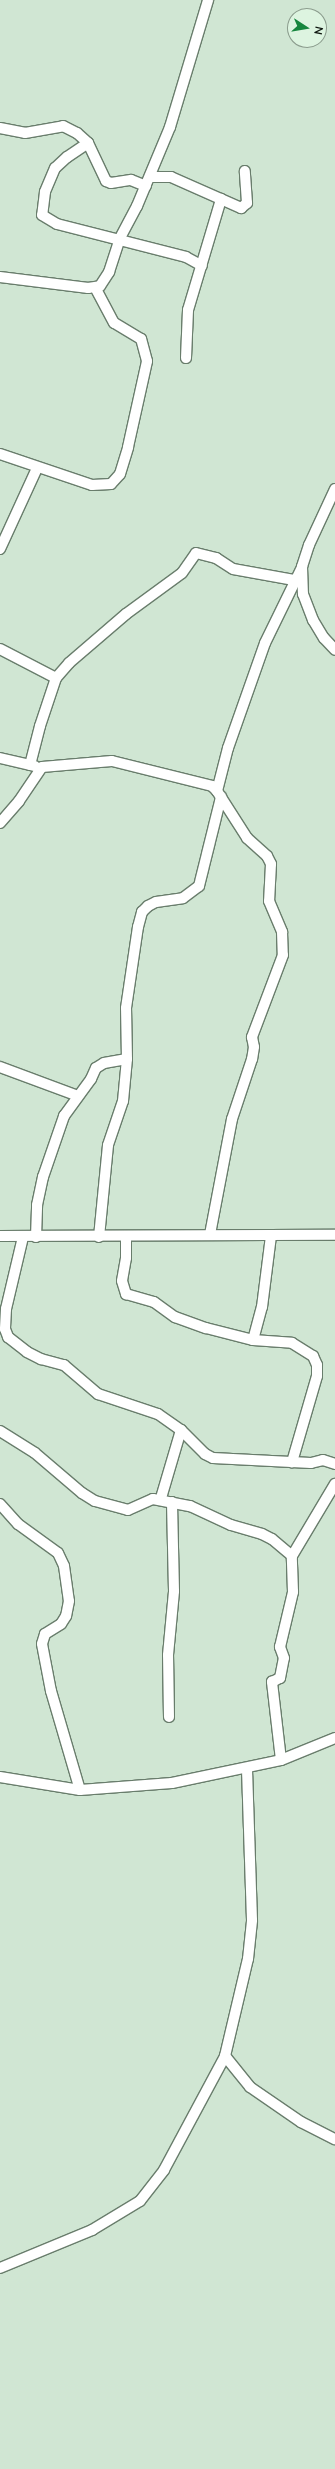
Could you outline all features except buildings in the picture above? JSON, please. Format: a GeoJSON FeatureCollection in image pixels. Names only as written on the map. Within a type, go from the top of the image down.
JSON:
{"type":"FeatureCollection","features":[{"type":"Feature","properties":{"kind":"street"},"geometry":{"type":"LineString","coordinates":[[0,277],[95,288],[100,286],[109,272],[120,238],[148,182],[170,127],[208,0]]}},
{"type":"Feature","properties":{"kind":"street"},"geometry":{"type":"LineString","coordinates":[[0,128],[25,133],[63,126],[77,132],[88,144],[106,181],[111,183],[131,180],[148,182],[171,177],[241,208],[246,207],[246,171]]}},
{"type":"Feature","properties":{"kind":"street"},"geometry":{"type":"LineString","coordinates":[[88,144],[67,157],[55,168],[45,192],[42,215],[57,224],[120,238],[186,257],[202,266]]}},
{"type":"Feature","properties":{"kind":"street"},"geometry":{"type":"LineString","coordinates":[[186,358],[188,310],[221,199]]}},
{"type":"Feature","properties":{"kind":"street"},"geometry":{"type":"LineString","coordinates":[[0,454],[37,468],[92,485],[111,484],[120,474],[147,361],[141,340],[114,323],[95,288]]}},
{"type":"Feature","properties":{"kind":"street"},"geometry":{"type":"LineString","coordinates":[[0,549],[37,468]]}},
{"type":"Feature","properties":{"kind":"street"},"geometry":{"type":"LineString","coordinates":[[99,1237],[108,1145],[123,1101],[126,1059],[126,1008],[142,912],[156,902],[183,898],[198,886],[228,748],[265,643],[294,580],[302,567],[309,545],[335,489]]}},
{"type":"Feature","properties":{"kind":"street"},"geometry":{"type":"LineString","coordinates":[[30,765],[40,726],[56,678],[69,662],[126,614],[182,573],[196,553],[216,558],[233,569],[294,580]]}},
{"type":"Feature","properties":{"kind":"street"},"geometry":{"type":"LineString","coordinates":[[302,567],[303,594],[313,620],[324,638],[335,650]]}},
{"type":"Feature","properties":{"kind":"street"},"geometry":{"type":"LineString","coordinates":[[0,648],[56,678]]}},
{"type":"Feature","properties":{"kind":"street"},"geometry":{"type":"LineString","coordinates":[[0,758],[42,767],[112,761],[205,782],[219,794],[247,838],[262,851],[270,864],[269,901],[284,944],[280,965],[252,1037],[254,1047],[252,1059],[232,1119],[210,1234]]}},
{"type":"Feature","properties":{"kind":"street"},"geometry":{"type":"LineString","coordinates":[[0,823],[19,801],[42,767]]}},
{"type":"Feature","properties":{"kind":"street"},"geometry":{"type":"LineString","coordinates":[[36,1237],[38,1205],[53,1141],[64,1116],[96,1068],[104,1063],[126,1059]]}},
{"type":"Feature","properties":{"kind":"street"},"geometry":{"type":"LineString","coordinates":[[0,1067],[78,1096]]}},
{"type":"Feature","properties":{"kind":"street"},"geometry":{"type":"LineString","coordinates":[[0,1236],[99,1237],[210,1234],[271,1236],[335,1235]]}},
{"type":"Feature","properties":{"kind":"street"},"geometry":{"type":"LineString","coordinates":[[126,1236],[126,1258],[122,1281],[126,1294],[154,1302],[186,1321],[253,1340],[292,1344],[312,1356],[317,1365],[317,1376],[292,1462]]}},
{"type":"Feature","properties":{"kind":"street"},"geometry":{"type":"LineString","coordinates":[[253,1340],[267,1277],[271,1236]]}},
{"type":"Feature","properties":{"kind":"street"},"geometry":{"type":"LineString","coordinates":[[23,1237],[6,1308],[5,1329],[8,1337],[41,1359],[64,1365],[98,1394],[148,1410],[181,1430],[194,1445],[213,1458],[292,1462],[323,1460],[335,1464]]}},
{"type":"Feature","properties":{"kind":"street"},"geometry":{"type":"LineString","coordinates":[[161,1498],[181,1430]]}},
{"type":"Feature","properties":{"kind":"street"},"geometry":{"type":"LineString","coordinates":[[0,1431],[35,1453],[82,1493],[99,1503],[128,1510],[144,1501],[161,1498],[190,1506],[231,1525],[262,1534],[272,1539],[292,1556]]}},
{"type":"Feature","properties":{"kind":"street"},"geometry":{"type":"LineString","coordinates":[[281,1760],[272,1682],[280,1678],[284,1658],[280,1647],[293,1592],[292,1556],[335,1484]]}},
{"type":"Feature","properties":{"kind":"street"},"geometry":{"type":"LineString","coordinates":[[169,1717],[168,1655],[174,1591],[172,1502]]}},
{"type":"Feature","properties":{"kind":"street"},"geometry":{"type":"LineString","coordinates":[[0,1504],[18,1524],[58,1553],[64,1566],[68,1601],[66,1616],[61,1624],[45,1634],[42,1644],[51,1691],[80,1790]]}},
{"type":"Feature","properties":{"kind":"street"},"geometry":{"type":"LineString","coordinates":[[0,1777],[80,1790],[172,1783],[247,1769],[281,1760],[335,1738]]}},
{"type":"Feature","properties":{"kind":"street"},"geometry":{"type":"LineString","coordinates":[[0,2268],[92,2230],[140,2201],[164,2170],[225,2056],[248,1959],[252,1920],[247,1769]]}},
{"type":"Feature","properties":{"kind":"street"},"geometry":{"type":"LineString","coordinates":[[225,2056],[250,2087],[301,2122],[335,2139]]}}]}
